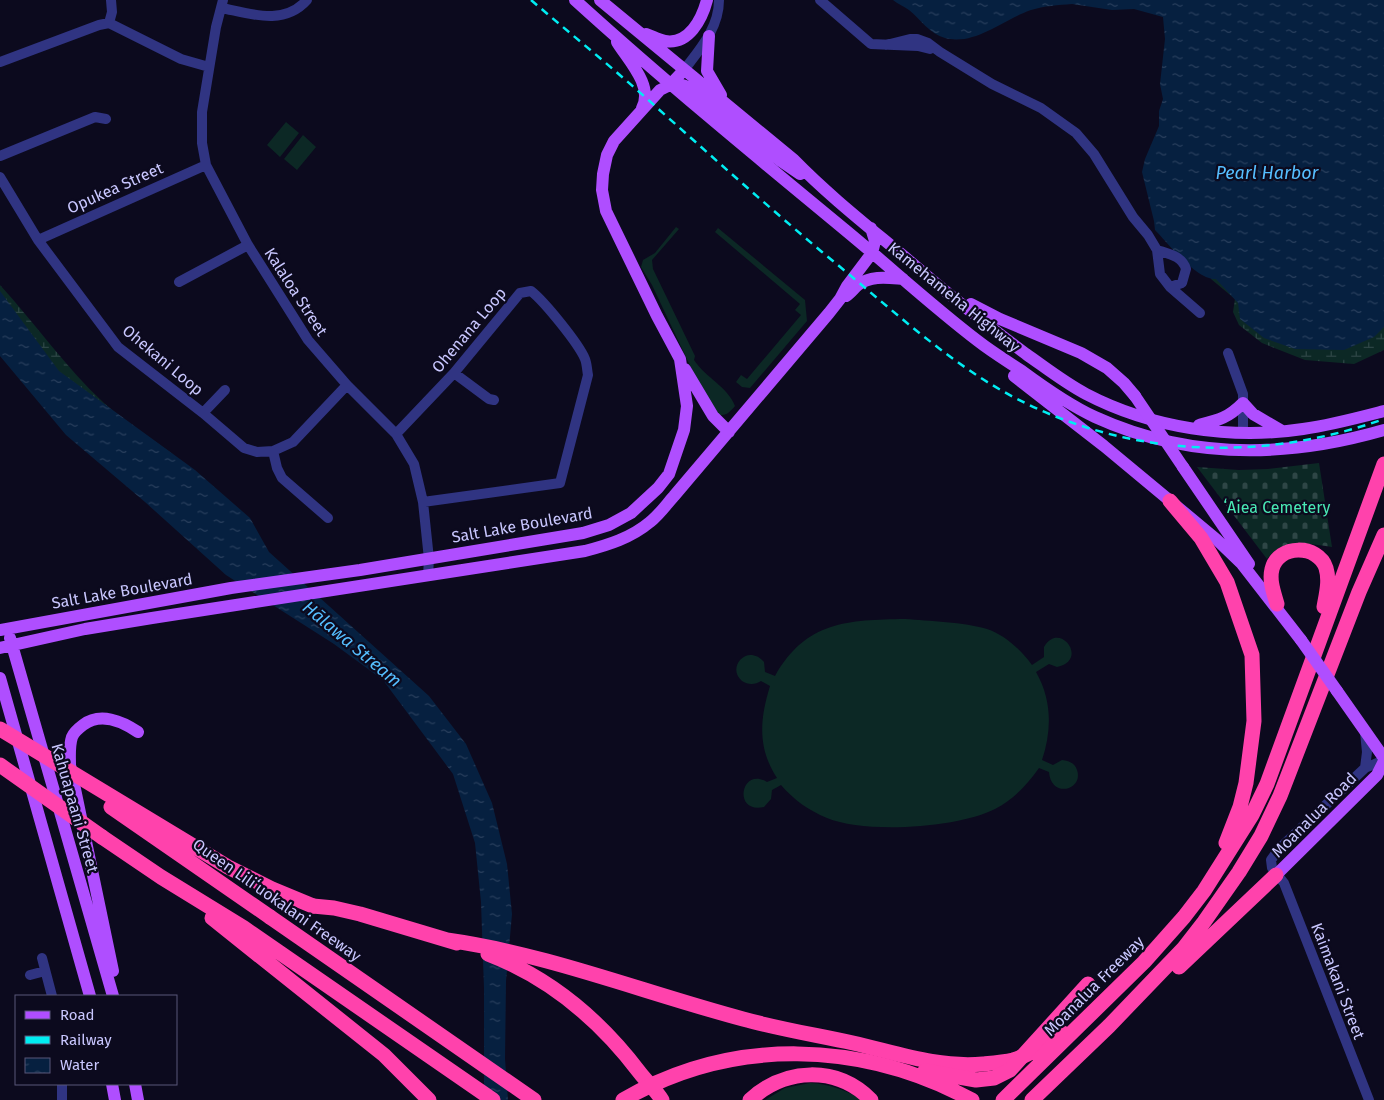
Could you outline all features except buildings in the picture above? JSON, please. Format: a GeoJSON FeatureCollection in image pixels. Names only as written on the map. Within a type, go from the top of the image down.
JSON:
{"type":"FeatureCollection","features":[{"type":"Feature","properties":{"kind":"highway"},"geometry":{"type":"LineString","coordinates":[[1204,891],[1252,815],[1267,784],[1384,464]]}},
{"type":"Feature","properties":{"kind":"highway"},"geometry":{"type":"LineString","coordinates":[[1170,501],[1201,538],[1227,582],[1252,655],[1254,721],[1246,783],[1232,830],[1204,891]]}},
{"type":"Feature","properties":{"kind":"highway"},"geometry":{"type":"LineString","coordinates":[[1032,1100],[1109,1026],[1182,949],[1222,897],[1261,836],[1280,796],[1359,592],[1384,535]]}},
{"type":"Feature","properties":{"kind":"highway"},"geometry":{"type":"LineString","coordinates":[[1277,604],[1271,580],[1274,563],[1281,556],[1299,550],[1308,551],[1319,557],[1324,563],[1328,577],[1317,645]]}},
{"type":"Feature","properties":{"kind":"highway"},"geometry":{"type":"LineString","coordinates":[[0,729],[228,867],[272,889],[313,906],[334,908],[360,914],[477,947],[520,962],[744,1019],[926,1062],[982,1064],[1014,1060],[1052,1040],[1096,1008]]}},
{"type":"Feature","properties":{"kind":"highway","name":"Queen Liliʻuokalani Freeway"},"geometry":{"type":"LineString","coordinates":[[0,729],[534,1100]]}},
{"type":"Feature","properties":{"kind":"highway"},"geometry":{"type":"LineString","coordinates":[[0,765],[238,931],[493,1100]]}},
{"type":"Feature","properties":{"kind":"highway"},"geometry":{"type":"LineString","coordinates":[[1109,1026],[1160,984],[1276,875]]}},
{"type":"Feature","properties":{"kind":"highway","name":"Moanalua Freeway"},"geometry":{"type":"LineString","coordinates":[[1003,1100],[1144,962],[1204,891]]}},
{"type":"Feature","properties":{"kind":"highway"},"geometry":{"type":"LineString","coordinates":[[238,931],[384,1055],[429,1100]]}},
{"type":"Feature","properties":{"kind":"highway"},"geometry":{"type":"LineString","coordinates":[[520,962],[535,976],[566,996],[600,1026],[616,1042],[661,1098]]}},
{"type":"Feature","properties":{"kind":"highway"},"geometry":{"type":"LineString","coordinates":[[623,1100],[636,1092],[690,1070],[730,1060],[776,1053],[821,1054],[860,1059],[957,1078],[976,1080],[994,1078],[1010,1070],[1088,984]]}},
{"type":"Feature","properties":{"kind":"highway"},"geometry":{"type":"LineString","coordinates":[[860,1059],[908,1072],[953,1090],[972,1100]]}},
{"type":"Feature","properties":{"kind":"highway"},"geometry":{"type":"LineString","coordinates":[[750,1100],[765,1088],[778,1081],[792,1076],[812,1074],[841,1080],[858,1089],[871,1100]]}},
{"type":"Feature","properties":{"kind":"highway"},"geometry":{"type":"LineString","coordinates":[[1042,1100],[1054,1078]]}},
{"type":"Feature","properties":{"kind":"main road","name":"Kamehameha Highway"},"geometry":{"type":"LineString","coordinates":[[575,0],[640,56],[670,85],[978,342],[1046,390],[1095,417],[1146,435],[1189,446],[1216,450],[1301,448],[1352,439],[1384,430]]}},
{"type":"Feature","properties":{"kind":"main road","name":"Kamehameha Highway"},"geometry":{"type":"LineString","coordinates":[[600,0],[794,160],[814,181],[944,290],[1001,336],[1064,382],[1085,394],[1110,406],[1137,415],[1189,428],[1243,433],[1282,431],[1347,421],[1384,411]]}},
{"type":"Feature","properties":{"kind":"main road"},"geometry":{"type":"LineString","coordinates":[[637,31],[665,41],[683,38],[698,23],[707,0]]}},
{"type":"Feature","properties":{"kind":"main road"},"geometry":{"type":"LineString","coordinates":[[610,32],[643,83],[646,98],[642,108]]}},
{"type":"Feature","properties":{"kind":"main road"},"geometry":{"type":"LineString","coordinates":[[709,36],[707,71],[718,92],[734,111]]}},
{"type":"Feature","properties":{"kind":"main road","name":"Salt Lake Boulevard"},"geometry":{"type":"LineString","coordinates":[[3,629],[231,588],[429,559],[583,533],[609,525],[631,513],[658,488],[669,474],[684,430],[687,406],[680,358],[657,316],[606,212],[602,190],[603,174],[614,141],[642,108],[660,90],[670,85],[684,70]]}},
{"type":"Feature","properties":{"kind":"main road"},"geometry":{"type":"LineString","coordinates":[[670,85],[684,85],[694,91],[781,161],[814,181]]}},
{"type":"Feature","properties":{"kind":"main road"},"geometry":{"type":"LineString","coordinates":[[871,228],[875,241],[872,253]]}},
{"type":"Feature","properties":{"kind":"main road","name":"Salt Lake Boulevard"},"geometry":{"type":"LineString","coordinates":[[6,647],[86,629],[253,601],[585,551],[612,544],[629,536],[650,522],[661,511],[838,302],[847,286],[872,253]]}},
{"type":"Feature","properties":{"kind":"main road"},"geometry":{"type":"LineString","coordinates":[[838,302],[861,283],[868,280],[882,278],[903,279]]}},
{"type":"Feature","properties":{"kind":"main road"},"geometry":{"type":"LineString","coordinates":[[944,290],[1000,319],[1081,353],[1107,368],[1124,384],[1135,396],[1384,760]]}},
{"type":"Feature","properties":{"kind":"main road"},"geometry":{"type":"LineString","coordinates":[[978,342],[1010,373],[1196,521],[1242,564],[1301,640]]}},
{"type":"Feature","properties":{"kind":"main road"},"geometry":{"type":"LineString","coordinates":[[680,358],[705,404],[713,416],[729,432]]}},
{"type":"Feature","properties":{"kind":"main road"},"geometry":{"type":"LineString","coordinates":[[1189,428],[1222,420],[1243,403],[1253,414],[1282,431]]}},
{"type":"Feature","properties":{"kind":"main road"},"geometry":{"type":"LineString","coordinates":[[1216,450],[1228,445],[1243,433]]}},
{"type":"Feature","properties":{"kind":"main road","name":"Kahuapaani Street"},"geometry":{"type":"LineString","coordinates":[[3,629],[6,647],[113,995]]}},
{"type":"Feature","properties":{"kind":"main road"},"geometry":{"type":"LineString","coordinates":[[0,678],[90,995]]}},
{"type":"Feature","properties":{"kind":"main road"},"geometry":{"type":"LineString","coordinates":[[117,995],[109,949],[70,765],[70,748],[73,736],[78,729],[87,722],[97,718],[119,721],[138,732]]}},
{"type":"Feature","properties":{"kind":"main road"},"geometry":{"type":"LineString","coordinates":[[1365,730],[1384,740]]}},
{"type":"Feature","properties":{"kind":"main road","name":"Moanalua Road"},"geometry":{"type":"LineString","coordinates":[[1276,875],[1376,775],[1384,760]]}},
{"type":"Feature","properties":{"kind":"main road"},"geometry":{"type":"LineString","coordinates":[[112,1085],[115,1100]]}},
{"type":"Feature","properties":{"kind":"main road"},"geometry":{"type":"LineString","coordinates":[[135,1085],[138,1100]]}},
{"type":"Feature","properties":{"kind":"street"},"geometry":{"type":"LineString","coordinates":[[109,23],[112,12],[111,0]]}},
{"type":"Feature","properties":{"kind":"street"},"geometry":{"type":"LineString","coordinates":[[223,4],[260,16],[278,16],[301,6],[307,0]]}},
{"type":"Feature","properties":{"kind":"street"},"geometry":{"type":"LineString","coordinates":[[684,70],[709,36],[717,16],[718,0]]}},
{"type":"Feature","properties":{"kind":"street"},"geometry":{"type":"LineString","coordinates":[[820,0],[871,44],[918,46],[940,52],[992,84],[1041,108],[1076,133],[1094,154],[1133,217],[1148,235],[1157,250],[1160,274],[1170,287],[1200,313]]}},
{"type":"Feature","properties":{"kind":"street","name":"Kalaloa Street"},"geometry":{"type":"LineString","coordinates":[[223,4],[216,27],[201,128],[206,165],[248,245],[308,340],[347,385],[396,434],[414,464],[423,502],[429,559],[428,575]]}},
{"type":"Feature","properties":{"kind":"street"},"geometry":{"type":"LineString","coordinates":[[0,62],[98,25],[109,23],[181,59],[209,67]]}},
{"type":"Feature","properties":{"kind":"street"},"geometry":{"type":"LineString","coordinates":[[0,156],[95,117],[106,120]]}},
{"type":"Feature","properties":{"kind":"street","name":"Opukea Street"},"geometry":{"type":"LineString","coordinates":[[38,240],[206,165]]}},
{"type":"Feature","properties":{"kind":"street","name":"Ohekani Loop"},"geometry":{"type":"LineString","coordinates":[[0,177],[38,240],[118,347],[203,413],[244,448],[257,452],[272,451],[293,442],[347,385]]}},
{"type":"Feature","properties":{"kind":"street"},"geometry":{"type":"LineString","coordinates":[[179,282],[248,245]]}},
{"type":"Feature","properties":{"kind":"street"},"geometry":{"type":"LineString","coordinates":[[1157,250],[1173,254],[1184,262],[1186,269],[1182,283],[1170,287]]}},
{"type":"Feature","properties":{"kind":"street","name":"Ohenana Loop"},"geometry":{"type":"LineString","coordinates":[[396,434],[454,373],[520,293],[531,291],[539,298],[577,345],[586,360],[588,375],[560,483],[423,502]]}},
{"type":"Feature","properties":{"kind":"street"},"geometry":{"type":"LineString","coordinates":[[1228,353],[1243,394],[1243,433]]}},
{"type":"Feature","properties":{"kind":"street"},"geometry":{"type":"LineString","coordinates":[[454,373],[489,399],[494,400]]}},
{"type":"Feature","properties":{"kind":"street"},"geometry":{"type":"LineString","coordinates":[[203,413],[225,390]]}},
{"type":"Feature","properties":{"kind":"street"},"geometry":{"type":"LineString","coordinates":[[272,451],[282,478],[328,518]]}},
{"type":"Feature","properties":{"kind":"street"},"geometry":{"type":"LineString","coordinates":[[1365,730],[1367,752],[1365,768]]}},
{"type":"Feature","properties":{"kind":"street","name":"Moanalua Road"},"geometry":{"type":"LineString","coordinates":[[1276,875],[1271,865],[1273,855],[1365,768],[1384,760]]}},
{"type":"Feature","properties":{"kind":"street","name":"Kaimakani Street"},"geometry":{"type":"LineString","coordinates":[[1276,875],[1284,883],[1369,1100]]}},
{"type":"Feature","properties":{"kind":"street"},"geometry":{"type":"LineString","coordinates":[[42,958],[52,995]]}},
{"type":"Feature","properties":{"kind":"street"},"geometry":{"type":"LineString","coordinates":[[30,975],[45,971]]}},
{"type":"Feature","properties":{"kind":"street"},"geometry":{"type":"LineString","coordinates":[[62,1085],[62,1100]]}},
{"type":"Feature","properties":{"kind":"green space"},"geometry":{"type":"Polygon","coordinates":[[[286,122],[299,133],[280,157],[267,145],[286,122]]]}},
{"type":"Feature","properties":{"kind":"green space"},"geometry":{"type":"Polygon","coordinates":[[[303,135],[316,147],[297,170],[284,159],[303,135]]]}},
{"type":"Feature","properties":{"kind":"green space"},"geometry":{"type":"Polygon","coordinates":[[[676,227],[679,229],[652,260],[653,269],[695,356],[694,360],[732,399],[735,406],[725,414],[717,415],[693,372],[652,285],[641,267],[643,260],[655,253],[676,227]]]}},
{"type":"Feature","properties":{"kind":"green space"},"geometry":{"type":"Polygon","coordinates":[[[718,228],[805,300],[807,321],[750,388],[742,387],[736,382],[741,375],[747,379],[801,315],[795,310],[800,304],[715,232],[718,228]]]}},
{"type":"Feature","properties":{"kind":"green space"},"geometry":{"type":"Polygon","coordinates":[[[1210,273],[1384,318],[1384,350],[1354,364],[1305,360],[1262,343],[1239,325],[1233,312],[1235,299],[1211,279],[1210,273]]]}},
{"type":"Feature","properties":{"kind":"green space"},"geometry":{"type":"Polygon","coordinates":[[[0,285],[63,360],[104,403],[174,455],[75,402],[0,307],[0,285]]]}},
{"type":"Feature","properties":{"kind":"green space","name":"ʻAiea Cemetery"},"geometry":{"type":"Polygon","coordinates":[[[1319,463],[1332,547],[1305,544],[1288,545],[1273,552],[1267,559],[1197,467],[1239,470],[1268,469],[1319,463]]]}},
{"type":"Feature","properties":{"kind":"green space"},"geometry":{"type":"Polygon","coordinates":[[[905,619],[957,623],[987,629],[1000,635],[1012,644],[1032,665],[1044,657],[1044,647],[1050,640],[1057,638],[1068,644],[1071,650],[1071,657],[1067,663],[1057,667],[1049,664],[1036,672],[1045,693],[1049,715],[1048,738],[1042,760],[1053,765],[1062,760],[1071,763],[1077,770],[1078,777],[1076,783],[1072,787],[1061,789],[1055,786],[1049,772],[1039,768],[1020,791],[995,809],[958,821],[911,827],[864,826],[827,818],[802,804],[781,785],[772,790],[771,799],[764,807],[754,807],[747,804],[744,798],[744,791],[746,785],[751,780],[758,779],[767,782],[777,778],[766,755],[762,733],[764,710],[770,686],[761,681],[752,684],[742,681],[736,670],[737,664],[745,656],[758,657],[764,662],[765,672],[775,676],[787,658],[800,644],[830,627],[865,621],[905,619]]]}},
{"type":"Feature","properties":{"kind":"green space"},"geometry":{"type":"Polygon","coordinates":[[[810,1083],[837,1088],[863,1100],[765,1100],[785,1088],[810,1083]]]}},
{"type":"Feature","properties":{"kind":"water","name":"Pearl Harbor"},"geometry":{"type":"Polygon","coordinates":[[[893,0],[1384,0],[1384,327],[1374,337],[1344,350],[1295,349],[1264,338],[1240,319],[1238,303],[1216,279],[1208,278],[1192,268],[1155,230],[1142,172],[1145,159],[1159,126],[1159,111],[1163,99],[1160,84],[1165,39],[1163,17],[1134,9],[1112,10],[1072,4],[1056,5],[1031,10],[978,35],[956,39],[945,38],[935,33],[909,10],[893,0]]]}},
{"type":"Feature","properties":{"kind":"water","name":"Hālawa Stream"},"geometry":{"type":"Polygon","coordinates":[[[0,291],[59,371],[195,470],[250,518],[269,552],[429,696],[466,744],[492,803],[507,864],[512,914],[506,981],[505,1059],[508,1100],[484,1100],[484,988],[481,902],[475,843],[453,774],[383,680],[334,644],[226,575],[145,502],[66,435],[0,356],[0,291]]]}},
{"type":"Feature","properties":{"kind":"railway"},"geometry":{"type":"LineString","coordinates":[[531,0],[624,78],[801,234],[919,333],[981,378],[1028,404],[1076,424],[1126,438],[1177,446],[1229,448],[1281,444],[1333,434],[1384,419]]}}]}
